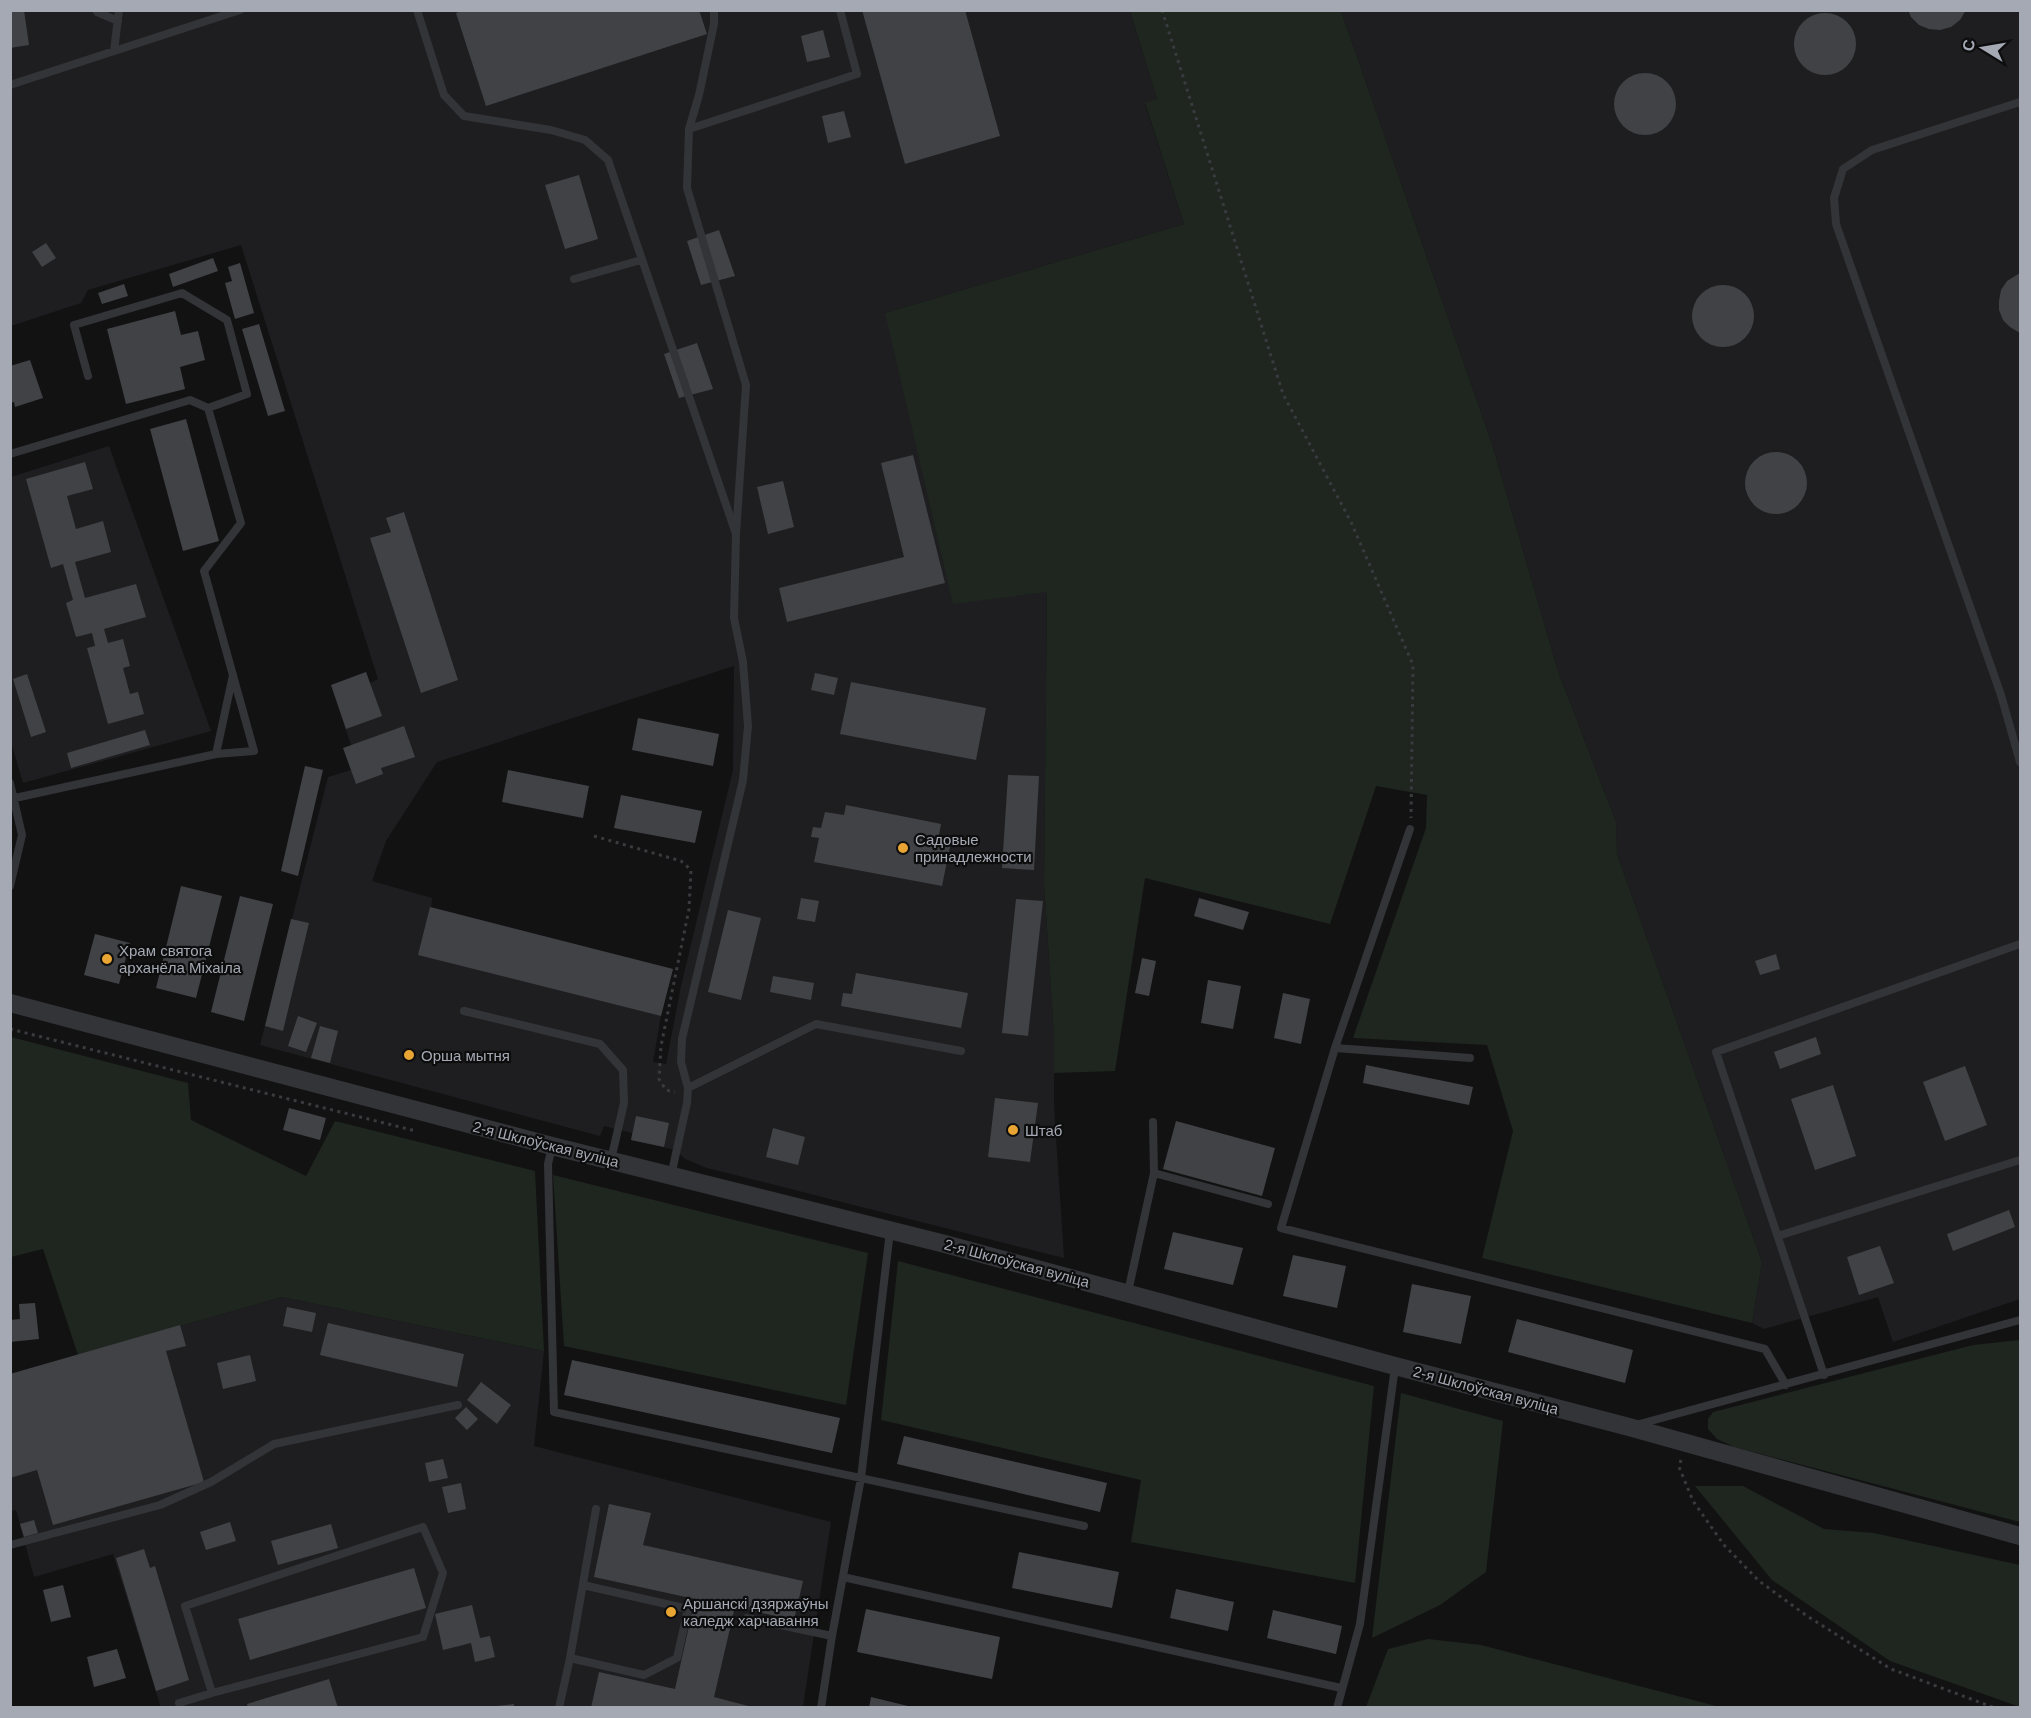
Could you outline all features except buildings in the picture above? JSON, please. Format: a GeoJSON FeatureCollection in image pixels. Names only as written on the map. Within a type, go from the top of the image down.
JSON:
{"type":"FeatureCollection","features":[{"type":"Feature","properties":{"kind":"street","name":"2-я Шклоўская вуліца"},"geometry":{"type":"LineString","coordinates":[[10,1003],[552,1146],[1128,1292],[1395,1366],[1686,1442],[2020,1536]]}},
{"type":"Feature","properties":{"kind":"lane"},"geometry":{"type":"LineString","coordinates":[[97,10],[118,21]]}},
{"type":"Feature","properties":{"kind":"lane"},"geometry":{"type":"LineString","coordinates":[[114,51],[119,10]]}},
{"type":"Feature","properties":{"kind":"lane"},"geometry":{"type":"LineString","coordinates":[[10,85],[240,10]]}},
{"type":"Feature","properties":{"kind":"lane"},"geometry":{"type":"LineString","coordinates":[[417,10],[444,95],[464,116],[552,130],[585,140],[608,160],[736,534]]}},
{"type":"Feature","properties":{"kind":"lane"},"geometry":{"type":"LineString","coordinates":[[671,1176],[687,1103],[688,1088],[681,1062],[682,1039],[743,780],[748,726],[743,662],[734,618],[736,534],[746,385],[687,188],[689,129],[699,95],[714,24],[714,10]]}},
{"type":"Feature","properties":{"kind":"lane"},"geometry":{"type":"LineString","coordinates":[[689,129],[857,74],[840,10]]}},
{"type":"Feature","properties":{"kind":"lane"},"geometry":{"type":"LineString","coordinates":[[2020,102],[1872,150],[1843,169],[1833,198],[1836,224],[2001,695],[2020,762]]}},
{"type":"Feature","properties":{"kind":"lane"},"geometry":{"type":"LineString","coordinates":[[574,279],[641,260]]}},
{"type":"Feature","properties":{"kind":"lane"},"geometry":{"type":"LineString","coordinates":[[10,453],[190,400],[208,408],[247,394],[226,320],[182,293],[74,325],[88,376]]}},
{"type":"Feature","properties":{"kind":"lane"},"geometry":{"type":"LineString","coordinates":[[15,798],[216,754],[254,751],[204,571],[241,523],[208,408]]}},
{"type":"Feature","properties":{"kind":"lane"},"geometry":{"type":"LineString","coordinates":[[216,754],[233,675]]}},
{"type":"Feature","properties":{"kind":"lane"},"geometry":{"type":"LineString","coordinates":[[10,783],[22,835],[10,886]]}},
{"type":"Feature","properties":{"kind":"lane"},"geometry":{"type":"LineString","coordinates":[[1410,829],[1335,1048],[1281,1228],[1765,1349],[1786,1385]]}},
{"type":"Feature","properties":{"kind":"lane"},"geometry":{"type":"LineString","coordinates":[[1824,1375],[1716,1052],[2020,944]]}},
{"type":"Feature","properties":{"kind":"lane"},"geometry":{"type":"LineString","coordinates":[[464,1011],[600,1044],[623,1070],[624,1103],[611,1160]]}},
{"type":"Feature","properties":{"kind":"lane"},"geometry":{"type":"LineString","coordinates":[[688,1088],[816,1024],[961,1051]]}},
{"type":"Feature","properties":{"kind":"lane"},"geometry":{"type":"LineString","coordinates":[[1335,1048],[1470,1058]]}},
{"type":"Feature","properties":{"kind":"lane"},"geometry":{"type":"LineString","coordinates":[[1128,1292],[1154,1173],[1153,1122]]}},
{"type":"Feature","properties":{"kind":"lane"},"geometry":{"type":"LineString","coordinates":[[552,1146],[548,1176],[554,1412],[1084,1526]]}},
{"type":"Feature","properties":{"kind":"lane"},"geometry":{"type":"LineString","coordinates":[[1778,1236],[2020,1160]]}},
{"type":"Feature","properties":{"kind":"lane"},"geometry":{"type":"LineString","coordinates":[[1154,1173],[1268,1204]]}},
{"type":"Feature","properties":{"kind":"lane"},"geometry":{"type":"LineString","coordinates":[[821,1707],[861,1479],[890,1230]]}},
{"type":"Feature","properties":{"kind":"lane"},"geometry":{"type":"LineString","coordinates":[[1629,1427],[2020,1320]]}},
{"type":"Feature","properties":{"kind":"lane"},"geometry":{"type":"LineString","coordinates":[[1336,1707],[1360,1624],[1395,1366]]}},
{"type":"Feature","properties":{"kind":"lane"},"geometry":{"type":"LineString","coordinates":[[10,1545],[160,1505],[211,1482],[274,1444],[458,1405]]}},
{"type":"Feature","properties":{"kind":"lane"},"geometry":{"type":"LineString","coordinates":[[559,1707],[570,1658],[596,1509]]}},
{"type":"Feature","properties":{"kind":"lane"},"geometry":{"type":"LineString","coordinates":[[181,1707],[179,1702],[423,1637],[443,1573],[423,1527],[185,1606],[212,1693]]}},
{"type":"Feature","properties":{"kind":"lane"},"geometry":{"type":"LineString","coordinates":[[843,1577],[1341,1688]]}},
{"type":"Feature","properties":{"kind":"lane"},"geometry":{"type":"LineString","coordinates":[[570,1658],[644,1675],[677,1658],[688,1609],[583,1585]]}},
{"type":"Feature","properties":{"kind":"lane"},"geometry":{"type":"LineString","coordinates":[[747,1618],[832,1636]]}},
{"type":"Feature","properties":{"kind":"path"},"geometry":{"type":"LineString","coordinates":[[1162,10],[1283,394],[1351,522],[1413,665],[1413,766],[1410,829]]}},
{"type":"Feature","properties":{"kind":"path"},"geometry":{"type":"LineString","coordinates":[[594,836],[681,861],[691,870],[689,909],[661,1046],[659,1079],[666,1090],[679,1093],[688,1088]]}},
{"type":"Feature","properties":{"kind":"path"},"geometry":{"type":"LineString","coordinates":[[10,1029],[422,1132]]}},
{"type":"Feature","properties":{"kind":"path"},"geometry":{"type":"LineString","coordinates":[[1686,1442],[1679,1467],[1693,1501],[1724,1545],[1759,1581],[1807,1616],[1891,1670],[1995,1707]]}},
{"type":"Feature","properties":{"kind":"shaded area"},"geometry":{"type":"Polygon","coordinates":[[[11,11],[1130,11],[1157,99],[1145,104],[1184,224],[885,313],[1047,591],[1044,884],[1054,1035],[1054,1107],[1064,1258],[707,1168],[685,1159],[676,1150],[631,1140],[632,1133],[604,1126],[600,1136],[260,1045],[328,777],[351,770],[351,745],[331,685],[366,672],[370,683],[378,679],[241,245],[88,290],[81,303],[11,326],[11,11]],[[734,666],[437,762],[386,841],[372,881],[432,898],[431,907],[673,969],[661,1016],[653,1062],[666,1064],[681,986],[733,770],[734,666]]]}},
{"type":"Feature","properties":{"kind":"shaded area"},"geometry":{"type":"Polygon","coordinates":[[[1130,11],[1341,11],[1492,444],[1558,671],[1616,822],[1617,854],[1762,1262],[1752,1323],[1482,1258],[1513,1131],[1487,1045],[1353,1038],[1426,828],[1427,795],[1376,786],[1330,924],[1145,878],[1115,1071],[1054,1073],[1054,1035],[1044,884],[1047,592],[953,604],[885,313],[1184,224],[1145,103],[1157,99],[1130,11]]]}},
{"type":"Feature","properties":{"kind":"shaded area"},"geometry":{"type":"Polygon","coordinates":[[[1341,11],[2020,11],[2020,1299],[1893,1342],[1878,1297],[1764,1329],[1752,1323],[1762,1262],[1617,854],[1616,822],[1558,671],[1492,444],[1341,11]]]}},
{"type":"Feature","properties":{"kind":"shaded area"},"geometry":{"type":"Polygon","coordinates":[[[109,446],[211,731],[23,783],[11,742],[11,477],[109,446]]]}},
{"type":"Feature","properties":{"kind":"shaded area"},"geometry":{"type":"Polygon","coordinates":[[[11,1037],[188,1083],[191,1120],[306,1176],[335,1121],[535,1171],[544,1351],[282,1297],[78,1355],[43,1249],[11,1257],[11,1037]]]}},
{"type":"Feature","properties":{"kind":"shaded area"},"geometry":{"type":"Polygon","coordinates":[[[553,1175],[868,1253],[846,1405],[564,1346],[553,1175]]]}},
{"type":"Feature","properties":{"kind":"shaded area"},"geometry":{"type":"Polygon","coordinates":[[[898,1261],[1374,1386],[1355,1583],[1131,1542],[1141,1480],[881,1420],[898,1261]]]}},
{"type":"Feature","properties":{"kind":"shaded area"},"geometry":{"type":"Polygon","coordinates":[[[282,1297],[544,1351],[534,1446],[831,1522],[803,1707],[161,1708],[113,1554],[34,1577],[16,1510],[11,1511],[11,1374],[282,1297]]]}},
{"type":"Feature","properties":{"kind":"shaded area"},"geometry":{"type":"Polygon","coordinates":[[[2020,1340],[2020,1522],[1734,1447],[1717,1439],[1708,1429],[1708,1419],[1713,1412],[1973,1345],[2020,1340]]]}},
{"type":"Feature","properties":{"kind":"shaded area"},"geometry":{"type":"Polygon","coordinates":[[[1401,1393],[1503,1421],[1486,1572],[1440,1605],[1372,1638],[1401,1393]]]}},
{"type":"Feature","properties":{"kind":"shaded area"},"geometry":{"type":"Polygon","coordinates":[[[1695,1486],[1743,1486],[1824,1529],[1874,1533],[2020,1565],[2020,1707],[1890,1661],[1772,1580],[1695,1486]]]}},
{"type":"Feature","properties":{"kind":"shaded area"},"geometry":{"type":"Polygon","coordinates":[[[1428,1639],[1481,1645],[1720,1707],[1366,1707],[1388,1649],[1428,1639]]]}},
{"type":"Feature","properties":{"kind":"place","name":"Садовые принадлежности"},"geometry":{"type":"Point","coordinates":[903,848]}},
{"type":"Feature","properties":{"kind":"place","name":"Храм святога арханёла Міхаіла"},"geometry":{"type":"Point","coordinates":[107,959]}},
{"type":"Feature","properties":{"kind":"place","name":"Орша мытня"},"geometry":{"type":"Point","coordinates":[409,1055]}},
{"type":"Feature","properties":{"kind":"place","name":"Штаб"},"geometry":{"type":"Point","coordinates":[1013,1130]}},
{"type":"Feature","properties":{"kind":"place","name":"Аршанскі дзяржаўны каледж харчавання"},"geometry":{"type":"Point","coordinates":[671,1612]}}]}
